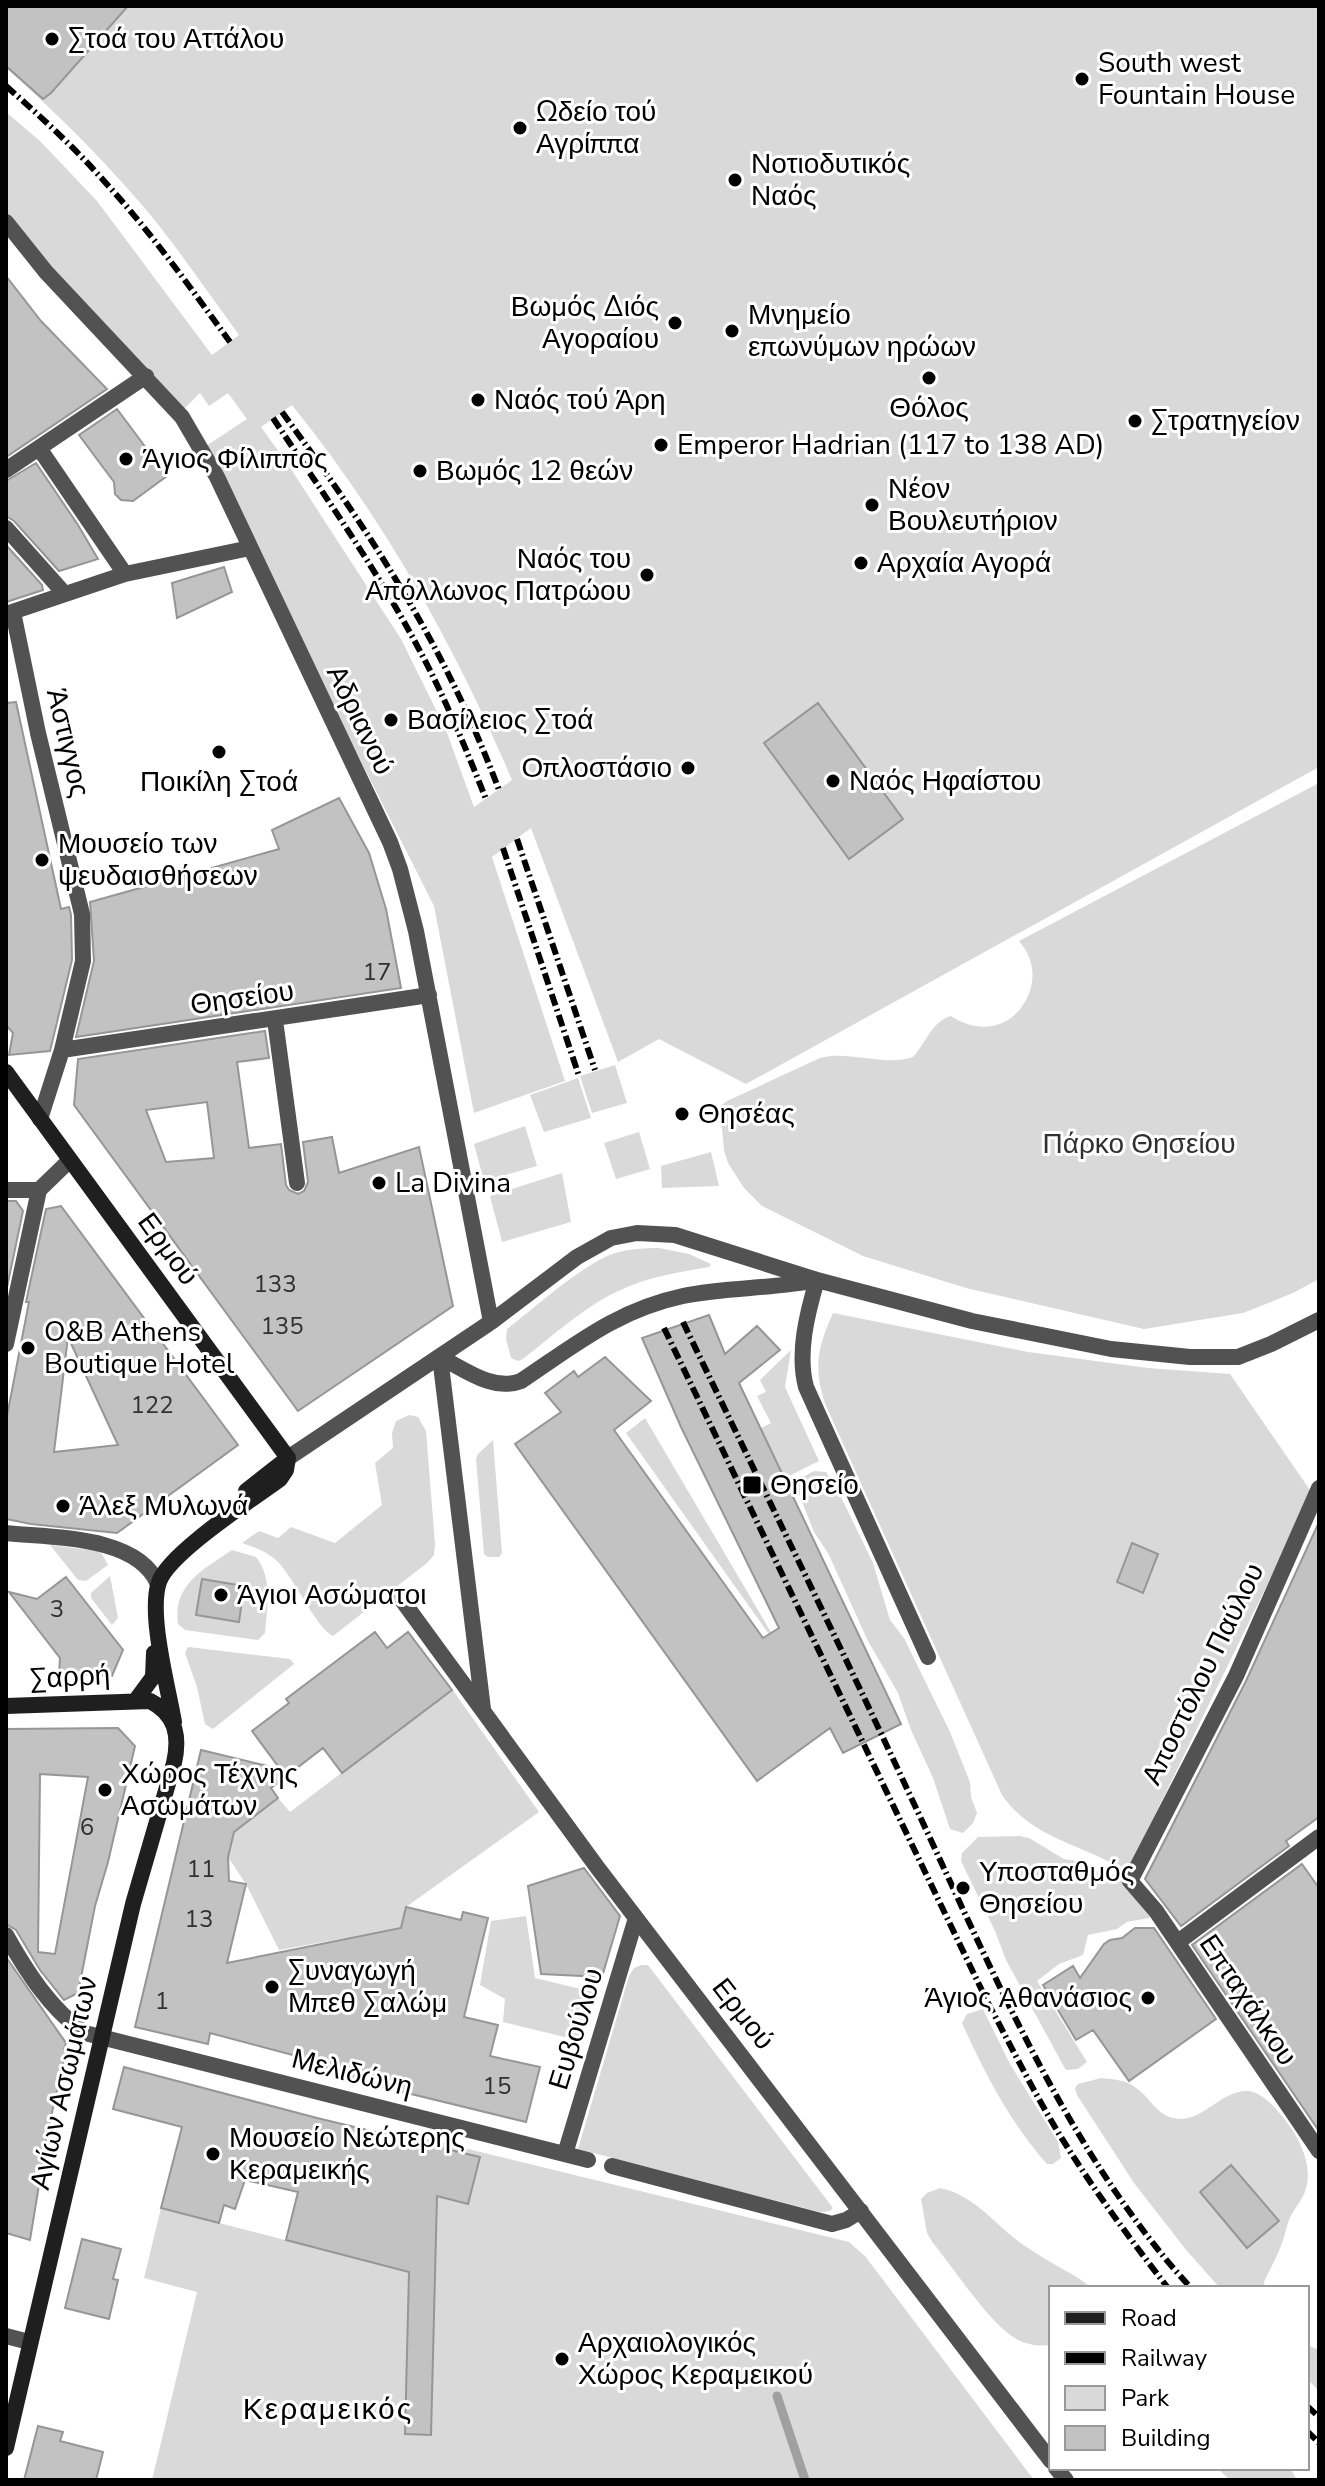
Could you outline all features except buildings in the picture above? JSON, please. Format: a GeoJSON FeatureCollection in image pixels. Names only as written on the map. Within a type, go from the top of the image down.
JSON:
{"type":"FeatureCollection","features":[{"type":"Feature","properties":{"kind":"street","name":"Αδριανού"},"geometry":{"type":"LineString","coordinates":[[6,222],[46,272],[146,376],[193,434],[390,842],[408,898],[429,995],[491,1322]]}},
{"type":"Feature","properties":{"kind":"street"},"geometry":{"type":"LineString","coordinates":[[6,470],[146,376]]}},
{"type":"Feature","properties":{"kind":"street"},"geometry":{"type":"LineString","coordinates":[[39,448],[125,574]]}},
{"type":"Feature","properties":{"kind":"street"},"geometry":{"type":"LineString","coordinates":[[6,528],[64,593]]}},
{"type":"Feature","properties":{"kind":"street"},"geometry":{"type":"LineString","coordinates":[[9,613],[125,574],[250,548]]}},
{"type":"Feature","properties":{"kind":"street","name":"Άστιγγος"},"geometry":{"type":"LineString","coordinates":[[9,613],[82,914],[83,961],[62,1050],[40,1119]]}},
{"type":"Feature","properties":{"kind":"street","name":"Θησείου"},"geometry":{"type":"LineString","coordinates":[[62,1050],[429,995]]}},
{"type":"Feature","properties":{"kind":"street"},"geometry":{"type":"LineString","coordinates":[[275,1020],[297,1183]]}},
{"type":"Feature","properties":{"kind":"street","name":"Ερμού"},"geometry":{"type":"LineString","coordinates":[[6,1072],[288,1458]]}},
{"type":"Feature","properties":{"kind":"street"},"geometry":{"type":"LineString","coordinates":[[6,1344],[39,1190],[70,1160]]}},
{"type":"Feature","properties":{"kind":"street"},"geometry":{"type":"LineString","coordinates":[[6,1190],[39,1190]]}},
{"type":"Feature","properties":{"kind":"street"},"geometry":{"type":"LineString","coordinates":[[175,1728],[158,1705],[136,1700],[150,1684],[155,1666],[146,1605],[148,1582],[280,1479],[286,1470],[288,1458],[491,1322],[596,1245],[611,1238],[660,1232],[692,1239],[817,1280],[972,1321],[1069,1342],[1190,1357],[1238,1357],[1319,1320]]}},
{"type":"Feature","properties":{"kind":"street"},"geometry":{"type":"LineString","coordinates":[[440,1357],[495,1383],[514,1383],[603,1324],[651,1306],[702,1293],[817,1280]]}},
{"type":"Feature","properties":{"kind":"street"},"geometry":{"type":"LineString","coordinates":[[817,1280],[808,1313],[802,1362],[806,1387],[928,1657]]}},
{"type":"Feature","properties":{"kind":"street"},"geometry":{"type":"LineString","coordinates":[[440,1357],[483,1709]]}},
{"type":"Feature","properties":{"kind":"street","name":"Αποστόλου Παύλου"},"geometry":{"type":"LineString","coordinates":[[1130,1881],[1236,1676],[1319,1488]]}},
{"type":"Feature","properties":{"kind":"street"},"geometry":{"type":"LineString","coordinates":[[6,1533],[112,1546],[131,1554],[156,1577]]}},
{"type":"Feature","properties":{"kind":"street","name":"Αγίων Ασωμάτων"},"geometry":{"type":"LineString","coordinates":[[6,2448],[133,1904],[174,1763],[175,1728],[157,1619],[156,1577]]}},
{"type":"Feature","properties":{"kind":"street","name":"Ερμού"},"geometry":{"type":"LineString","coordinates":[[399,1596],[546,1799],[1049,2458]]}},
{"type":"Feature","properties":{"kind":"street","name":"Σαρρή"},"geometry":{"type":"LineString","coordinates":[[6,1706],[136,1700]]}},
{"type":"Feature","properties":{"kind":"street"},"geometry":{"type":"LineString","coordinates":[[1178,1942],[1319,1837]]}},
{"type":"Feature","properties":{"kind":"street","name":"Επταχάλκου"},"geometry":{"type":"LineString","coordinates":[[1130,1881],[1178,1942],[1319,2151]]}},
{"type":"Feature","properties":{"kind":"street","name":"Ευβούλου"},"geometry":{"type":"LineString","coordinates":[[565,2154],[636,1918]]}},
{"type":"Feature","properties":{"kind":"street","name":"Μελιδώνη"},"geometry":{"type":"LineString","coordinates":[[6,1935],[61,2015],[85,2033],[588,2160]]}},
{"type":"Feature","properties":{"kind":"street"},"geometry":{"type":"LineString","coordinates":[[612,2166],[832,2224],[861,2211]]}},
{"type":"Feature","properties":{"kind":"street"},"geometry":{"type":"LineString","coordinates":[[6,2336],[29,2342]]}},
{"type":"Feature","properties":{"kind":"green space","name":"Αρχαία Αγορά"},"geometry":{"type":"Polygon","coordinates":[[[6,6],[1319,6],[1319,767],[746,1084],[659,1039],[618,1062],[531,828],[492,857],[565,1081],[474,1113],[434,906],[203,448],[247,419],[228,393],[209,406],[200,393],[183,410],[35,252],[6,212],[6,112],[40,141],[97,201],[212,355],[239,335],[148,212],[80,137],[6,68],[6,6]],[[292,405],[261,427],[401,639],[446,730],[474,807],[512,780],[442,633],[387,538],[326,448],[292,405]]]}},
{"type":"Feature","properties":{"kind":"green space","name":"Πάρκο Θησείου"},"geometry":{"type":"Polygon","coordinates":[[[1319,783],[1319,1279],[1243,1313],[1144,1329],[966,1288],[863,1256],[762,1206],[744,1188],[728,1163],[724,1150],[721,1118],[716,1109],[727,1101],[820,1058],[843,1056],[902,1060],[913,1057],[938,1023],[951,1016],[982,1027],[1002,1023],[1019,1010],[1032,985],[1031,963],[1019,941],[1319,783]]]}},
{"type":"Feature","properties":{"kind":"green space"},"geometry":{"type":"Polygon","coordinates":[[[615,1065],[627,1103],[592,1113],[580,1076],[615,1065]]]}},
{"type":"Feature","properties":{"kind":"green space"},"geometry":{"type":"Polygon","coordinates":[[[578,1078],[591,1118],[544,1132],[530,1095],[578,1078]]]}},
{"type":"Feature","properties":{"kind":"green space"},"geometry":{"type":"Polygon","coordinates":[[[525,1126],[537,1166],[484,1181],[474,1144],[525,1126]]]}},
{"type":"Feature","properties":{"kind":"green space"},"geometry":{"type":"Polygon","coordinates":[[[639,1132],[650,1169],[616,1179],[604,1143],[639,1132]]]}},
{"type":"Feature","properties":{"kind":"green space"},"geometry":{"type":"Polygon","coordinates":[[[711,1152],[719,1186],[662,1188],[661,1166],[711,1152]]]}},
{"type":"Feature","properties":{"kind":"green space"},"geometry":{"type":"Polygon","coordinates":[[[562,1173],[571,1222],[502,1242],[490,1196],[562,1173]]]}},
{"type":"Feature","properties":{"kind":"green space"},"geometry":{"type":"Polygon","coordinates":[[[659,1248],[689,1254],[711,1264],[625,1288],[584,1311],[523,1359],[518,1361],[511,1358],[507,1329],[574,1276],[615,1253],[659,1248]]]}},
{"type":"Feature","properties":{"kind":"green space"},"geometry":{"type":"Polygon","coordinates":[[[833,1313],[1028,1352],[1148,1368],[1230,1374],[1312,1493],[1127,1872],[1044,1832],[1015,1810],[1002,1795],[826,1406],[818,1369],[823,1337],[833,1313]]]}},
{"type":"Feature","properties":{"kind":"green space"},"geometry":{"type":"Polygon","coordinates":[[[791,1350],[785,1387],[819,1461],[785,1478],[761,1428],[771,1423],[757,1396],[766,1392],[760,1380],[791,1350]]]}},
{"type":"Feature","properties":{"kind":"green space"},"geometry":{"type":"Polygon","coordinates":[[[409,1415],[418,1417],[426,1431],[434,1555],[333,1636],[319,1623],[276,1560],[242,1543],[259,1531],[278,1538],[291,1527],[335,1543],[382,1505],[375,1463],[393,1448],[392,1433],[396,1421],[409,1415]]]}},
{"type":"Feature","properties":{"kind":"green space"},"geometry":{"type":"Polygon","coordinates":[[[645,1418],[775,1639],[626,1433],[645,1418]]]}},
{"type":"Feature","properties":{"kind":"green space"},"geometry":{"type":"Polygon","coordinates":[[[493,1440],[502,1553],[499,1557],[484,1554],[476,1459],[493,1440]]]}},
{"type":"Feature","properties":{"kind":"green space"},"geometry":{"type":"Polygon","coordinates":[[[814,1471],[826,1472],[841,1497],[873,1563],[890,1620],[904,1638],[950,1732],[970,1782],[977,1813],[973,1823],[963,1833],[950,1829],[898,1693],[868,1641],[828,1553],[814,1532],[795,1484],[814,1471]]]}},
{"type":"Feature","properties":{"kind":"green space"},"geometry":{"type":"Polygon","coordinates":[[[50,1545],[97,1551],[108,1565],[86,1581],[78,1580],[50,1545]]]}},
{"type":"Feature","properties":{"kind":"green space"},"geometry":{"type":"Polygon","coordinates":[[[232,1550],[256,1557],[265,1574],[268,1594],[265,1633],[258,1640],[185,1630],[178,1624],[177,1610],[185,1588],[201,1571],[232,1550]]]}},
{"type":"Feature","properties":{"kind":"green space"},"geometry":{"type":"Polygon","coordinates":[[[110,1576],[118,1618],[112,1625],[91,1598],[91,1593],[110,1576]]]}},
{"type":"Feature","properties":{"kind":"green space"},"geometry":{"type":"Polygon","coordinates":[[[188,1647],[290,1659],[294,1664],[213,1729],[205,1724],[185,1653],[188,1647]]]}},
{"type":"Feature","properties":{"kind":"green space"},"geometry":{"type":"Polygon","coordinates":[[[452,1689],[539,1812],[406,1907],[401,1928],[279,1950],[246,1884],[228,1857],[235,1831],[278,1798],[290,1812],[452,1689]]]}},
{"type":"Feature","properties":{"kind":"green space"},"geometry":{"type":"Polygon","coordinates":[[[978,1837],[1029,1838],[1064,1859],[1081,1862],[1097,1871],[1107,1871],[1126,1883],[1152,1914],[1149,1918],[1127,1922],[1117,1929],[1088,1935],[1083,1955],[1059,1964],[1037,1981],[1087,2062],[1078,2069],[1066,2070],[1063,2065],[1006,1960],[961,1861],[962,1853],[978,1837]]]}},
{"type":"Feature","properties":{"kind":"green space"},"geometry":{"type":"Polygon","coordinates":[[[526,1916],[535,1978],[593,1992],[581,2041],[503,2022],[505,1999],[480,1985],[491,1921],[526,1916]]]}},
{"type":"Feature","properties":{"kind":"green space"},"geometry":{"type":"Polygon","coordinates":[[[648,1965],[833,2208],[830,2211],[820,2212],[578,2149],[629,1976],[634,1968],[648,1965]]]}},
{"type":"Feature","properties":{"kind":"green space"},"geometry":{"type":"Polygon","coordinates":[[[983,2009],[1010,2064],[1058,2142],[1061,2158],[1053,2164],[1047,2164],[1010,2115],[962,2023],[967,2014],[983,2009]]]}},
{"type":"Feature","properties":{"kind":"green space"},"geometry":{"type":"Polygon","coordinates":[[[1101,2078],[1120,2080],[1142,2092],[1160,2112],[1180,2119],[1197,2115],[1238,2092],[1257,2093],[1274,2107],[1299,2141],[1308,2173],[1307,2184],[1289,2220],[1265,2286],[1218,2286],[1134,2183],[1077,2095],[1075,2088],[1078,2084],[1101,2078]]]}},
{"type":"Feature","properties":{"kind":"green space","name":"Αρχαιολογικός Χώρος Κεραμεικού"},"geometry":{"type":"Polygon","coordinates":[[[419,2137],[849,2242],[865,2256],[1034,2480],[152,2480],[197,2292],[144,2278],[161,2208],[386,2266],[419,2137]]]}},
{"type":"Feature","properties":{"kind":"green space"},"geometry":{"type":"Polygon","coordinates":[[[940,2188],[965,2198],[1017,2240],[1089,2286],[1049,2286],[1049,2345],[1019,2340],[1005,2331],[983,2308],[927,2233],[921,2199],[940,2188]]]}},
{"type":"Feature","properties":{"kind":"green space"},"geometry":{"type":"Polygon","coordinates":[[[1309,2346],[1319,2350],[1319,2391],[1309,2381],[1309,2346]]]}},
{"type":"Feature","properties":{"kind":"green space"},"geometry":{"type":"Polygon","coordinates":[[[1219,2470],[1291,2470],[1297,2480],[1230,2480],[1219,2470]]]}},
{"type":"Feature","properties":{"kind":"waterway"},"geometry":{"type":"LineString","coordinates":[[777,2396],[805,2480]]}},
{"type":"Feature","properties":{"kind":"railway"},"geometry":{"type":"LineString","coordinates":[[6,86],[93,168],[169,260],[230,342]]}},
{"type":"Feature","properties":{"kind":"railway"},"geometry":{"type":"LineString","coordinates":[[282,412],[404,593],[455,687],[499,790]]}},
{"type":"Feature","properties":{"kind":"railway"},"geometry":{"type":"LineString","coordinates":[[273,418],[350,534],[404,623],[447,707],[486,799]]}},
{"type":"Feature","properties":{"kind":"railway"},"geometry":{"type":"LineString","coordinates":[[517,839],[595,1070]]}},
{"type":"Feature","properties":{"kind":"railway"},"geometry":{"type":"LineString","coordinates":[[503,848],[579,1076]]}},
{"type":"Feature","properties":{"kind":"railway"},"geometry":{"type":"LineString","coordinates":[[683,1322],[1032,2050],[1105,2176],[1146,2234],[1189,2286]]}},
{"type":"Feature","properties":{"kind":"railway"},"geometry":{"type":"LineString","coordinates":[[664,1328],[987,2001],[1041,2104],[1112,2214],[1166,2286]]}},
{"type":"Feature","properties":{"kind":"railway"},"geometry":{"type":"LineString","coordinates":[[1309,2408],[1319,2417]]}},
{"type":"Feature","properties":{"kind":"railway"},"geometry":{"type":"LineString","coordinates":[[1309,2433],[1319,2443]]}},
{"type":"Feature","properties":{"kind":"place","name":"Στοά του Αττάλου"},"geometry":{"type":"Point","coordinates":[52,39]}},
{"type":"Feature","properties":{"kind":"place","name":"South west Fountain House"},"geometry":{"type":"Point","coordinates":[1082,79]}},
{"type":"Feature","properties":{"kind":"place","name":"Ωδείο τού Αγρίππα"},"geometry":{"type":"Point","coordinates":[520,128]}},
{"type":"Feature","properties":{"kind":"place","name":"Νοτιοδυτικός Ναός"},"geometry":{"type":"Point","coordinates":[735,180]}},
{"type":"Feature","properties":{"kind":"place","name":"Βωμός Διός Αγοραίου"},"geometry":{"type":"Point","coordinates":[675,323]}},
{"type":"Feature","properties":{"kind":"place","name":"Μνημείο επωνύμων ηρώων"},"geometry":{"type":"Point","coordinates":[732,331]}},
{"type":"Feature","properties":{"kind":"place","name":"Θόλος"},"geometry":{"type":"Point","coordinates":[929,378]}},
{"type":"Feature","properties":{"kind":"place","name":"Ναός τού Άρη"},"geometry":{"type":"Point","coordinates":[478,400]}},
{"type":"Feature","properties":{"kind":"place","name":"Στρατηγείον"},"geometry":{"type":"Point","coordinates":[1135,421]}},
{"type":"Feature","properties":{"kind":"place","name":"Emperor Hadrian (117 to 138 AD)"},"geometry":{"type":"Point","coordinates":[661,445]}},
{"type":"Feature","properties":{"kind":"place","name":"Άγιος Φίλιππος"},"geometry":{"type":"Point","coordinates":[126,459]}},
{"type":"Feature","properties":{"kind":"place","name":"Βωμός 12 θεών"},"geometry":{"type":"Point","coordinates":[420,471]}},
{"type":"Feature","properties":{"kind":"place","name":"Νέον Βουλευτήριον"},"geometry":{"type":"Point","coordinates":[872,505]}},
{"type":"Feature","properties":{"kind":"place","name":"Αρχαία Αγορά"},"geometry":{"type":"Point","coordinates":[861,563]}},
{"type":"Feature","properties":{"kind":"place","name":"Ναός του Απόλλωνος Πατρώου"},"geometry":{"type":"Point","coordinates":[647,575]}},
{"type":"Feature","properties":{"kind":"place","name":"Βασίλειος Στοά"},"geometry":{"type":"Point","coordinates":[391,720]}},
{"type":"Feature","properties":{"kind":"place","name":"Ποικίλη Στοά"},"geometry":{"type":"Point","coordinates":[219,752]}},
{"type":"Feature","properties":{"kind":"place","name":"Οπλοστάσιο"},"geometry":{"type":"Point","coordinates":[688,768]}},
{"type":"Feature","properties":{"kind":"place","name":"Ναός Ηφαίστου"},"geometry":{"type":"Point","coordinates":[833,781]}},
{"type":"Feature","properties":{"kind":"place","name":"Μουσείο των ψευδαισθήσεων"},"geometry":{"type":"Point","coordinates":[42,860]}},
{"type":"Feature","properties":{"kind":"place","name":"Θησέας"},"geometry":{"type":"Point","coordinates":[682,1114]}},
{"type":"Feature","properties":{"kind":"place","name":"La Divina"},"geometry":{"type":"Point","coordinates":[379,1183]}},
{"type":"Feature","properties":{"kind":"place","name":"O&B Athens Boutique Hotel"},"geometry":{"type":"Point","coordinates":[28,1348]}},
{"type":"Feature","properties":{"kind":"place","name":"Θησείο"},"geometry":{"type":"Point","coordinates":[752,1485]}},
{"type":"Feature","properties":{"kind":"place","name":"Άλεξ Μυλωνά"},"geometry":{"type":"Point","coordinates":[63,1506]}},
{"type":"Feature","properties":{"kind":"place","name":"Άγιοι Ασώματοι"},"geometry":{"type":"Point","coordinates":[221,1595]}},
{"type":"Feature","properties":{"kind":"place","name":"Χώρος Τέχνης Ασωμάτων"},"geometry":{"type":"Point","coordinates":[105,1790]}},
{"type":"Feature","properties":{"kind":"place","name":"Υποσταθμός Θησείου"},"geometry":{"type":"Point","coordinates":[963,1888]}},
{"type":"Feature","properties":{"kind":"place","name":"Συναγωγή Μπεθ Σαλώμ"},"geometry":{"type":"Point","coordinates":[272,1987]}},
{"type":"Feature","properties":{"kind":"place","name":"Άγιος Αθανάσιος"},"geometry":{"type":"Point","coordinates":[1148,1998]}},
{"type":"Feature","properties":{"kind":"place","name":"Μουσείο Νεώτερης Κεραμεικής"},"geometry":{"type":"Point","coordinates":[213,2154]}},
{"type":"Feature","properties":{"kind":"place","name":"Αρχαιολογικός Χώρος Κεραμεικού"},"geometry":{"type":"Point","coordinates":[562,2359]}},
{"type":"Feature","properties":{"kind":"district","name":"Κεραμεικός"},"geometry":{"type":"Point","coordinates":[328,2409]}}]}
